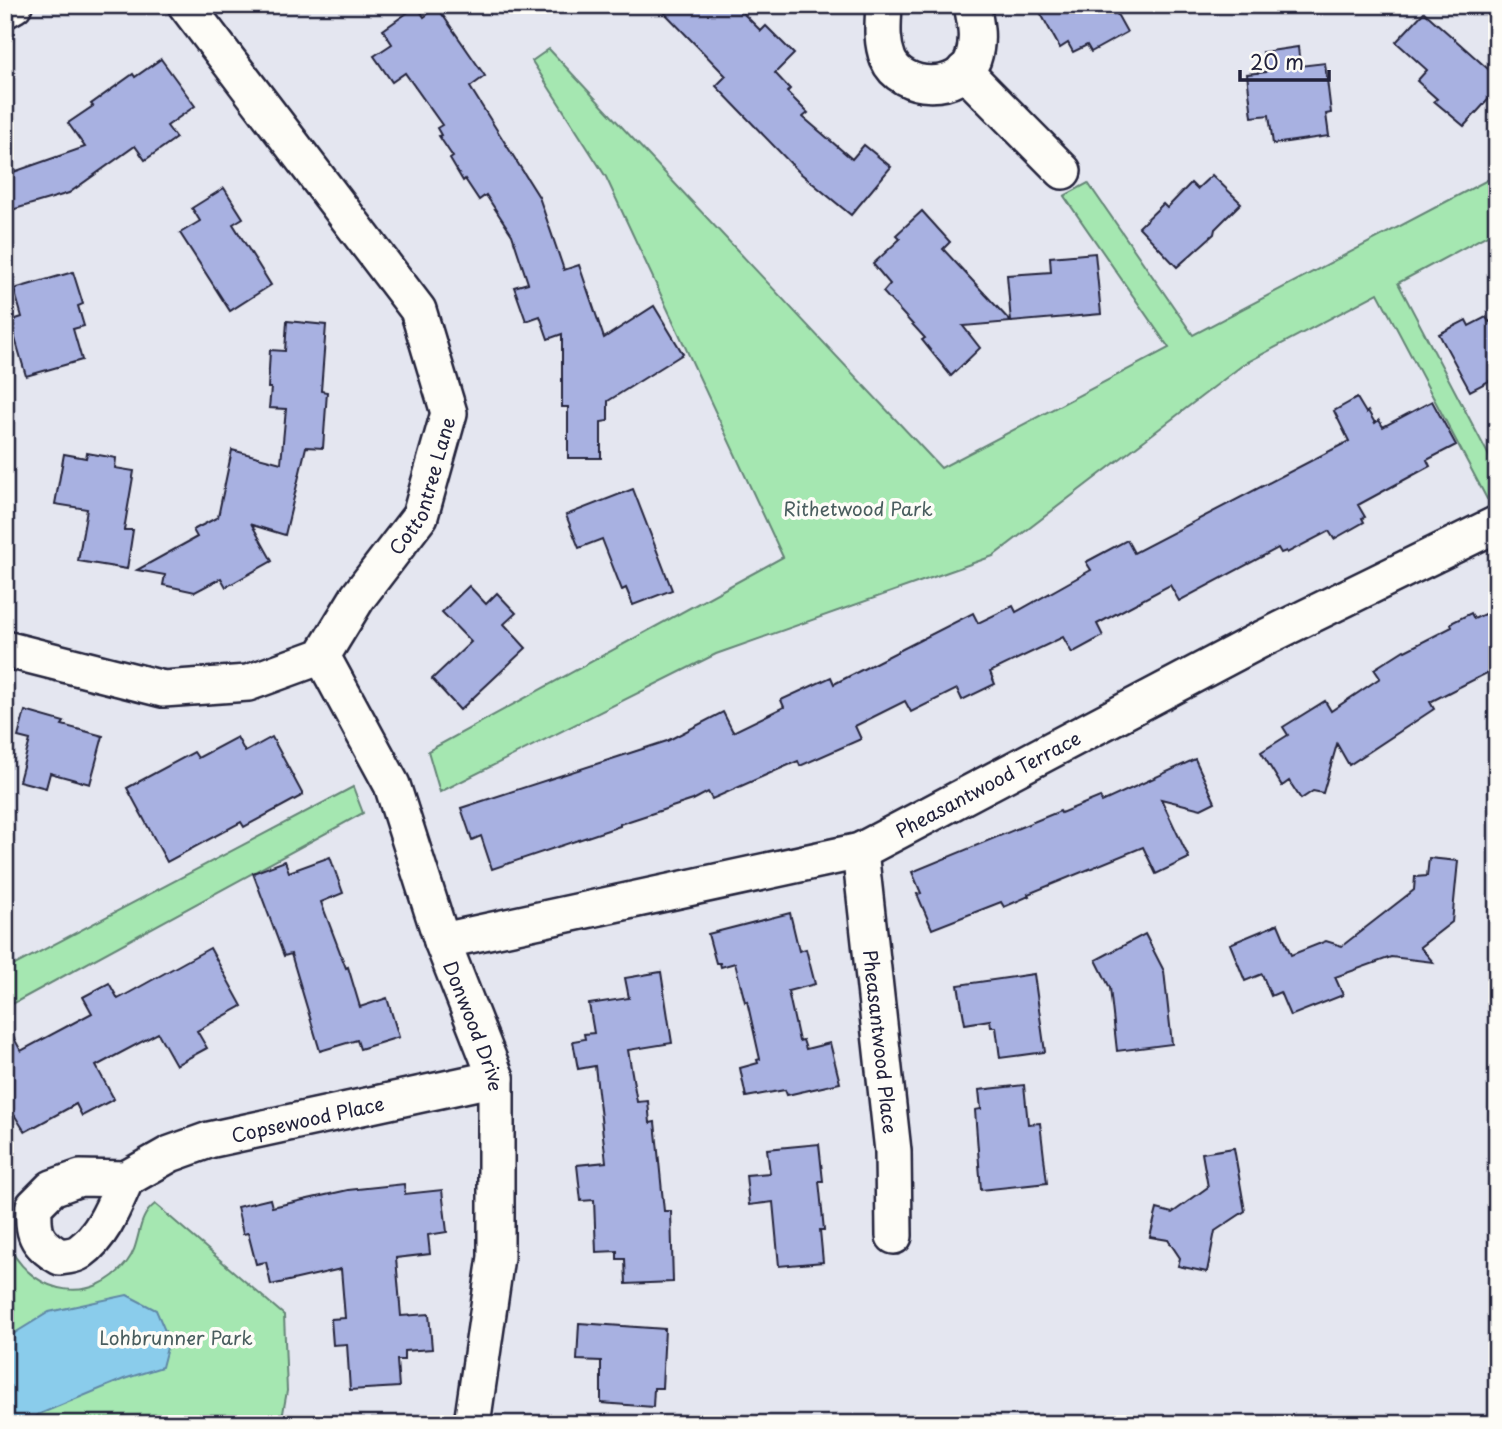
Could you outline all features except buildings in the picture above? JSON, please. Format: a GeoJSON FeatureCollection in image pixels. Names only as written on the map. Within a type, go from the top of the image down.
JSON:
{"type":"FeatureCollection","features":[{"type":"Feature","properties":{"kind":"street"},"geometry":{"type":"LineString","coordinates":[[5,10],[14,5]]}},
{"type":"Feature","properties":{"kind":"street","name":"Cottontree Lane"},"geometry":{"type":"LineString","coordinates":[[186,5],[418,310],[449,413],[420,516],[358,597],[322,656]]}},
{"type":"Feature","properties":{"kind":"street"},"geometry":{"type":"LineString","coordinates":[[884,5],[882,41],[889,63],[904,76],[924,84],[944,84],[964,71],[972,61],[978,30],[972,5]]}},
{"type":"Feature","properties":{"kind":"street"},"geometry":{"type":"LineString","coordinates":[[964,71],[1063,171]]}},
{"type":"Feature","properties":{"kind":"street","name":"Pheasantwood Terrace"},"geometry":{"type":"LineString","coordinates":[[442,941],[860,850],[1258,641],[1497,524]]}},
{"type":"Feature","properties":{"kind":"street"},"geometry":{"type":"LineString","coordinates":[[5,649],[163,689],[248,683],[322,656]]}},
{"type":"Feature","properties":{"kind":"street","name":"Donwood Drive"},"geometry":{"type":"LineString","coordinates":[[322,656],[392,785],[442,941],[496,1078],[496,1257],[472,1424]]}},
{"type":"Feature","properties":{"kind":"street","name":"Pheasantwood Place"},"geometry":{"type":"LineString","coordinates":[[860,850],[893,1151],[894,1236]]}},
{"type":"Feature","properties":{"kind":"street","name":"Copsewood Place"},"geometry":{"type":"LineString","coordinates":[[126,1179],[170,1154],[209,1140],[496,1078]]}},
{"type":"Feature","properties":{"kind":"green space","name":"Rithetwood Park"},"geometry":{"type":"Polygon","coordinates":[[[549,49],[941,468],[1169,348],[1064,196],[1088,183],[1193,335],[1497,175],[1497,230],[1398,283],[1497,471],[1497,492],[1487,499],[1378,293],[1244,364],[993,556],[716,654],[440,792],[428,751],[783,557],[606,177],[532,61],[549,49]]]}},
{"type":"Feature","properties":{"kind":"green space"},"geometry":{"type":"Polygon","coordinates":[[[353,787],[363,813],[5,1008],[5,970],[353,787]]]}},
{"type":"Feature","properties":{"kind":"green space","name":"Lohbrunner Park"},"geometry":{"type":"Polygon","coordinates":[[[155,1204],[284,1315],[287,1391],[281,1424],[5,1424],[5,1253],[11,1250],[35,1277],[50,1285],[82,1289],[98,1285],[113,1276],[132,1255],[144,1217],[155,1204]]]}},
{"type":"Feature","properties":{"kind":"water"},"geometry":{"type":"Polygon","coordinates":[[[127,1295],[156,1310],[169,1340],[162,1367],[124,1379],[37,1415],[27,1424],[5,1424],[5,1339],[49,1312],[127,1295]]]}}]}
